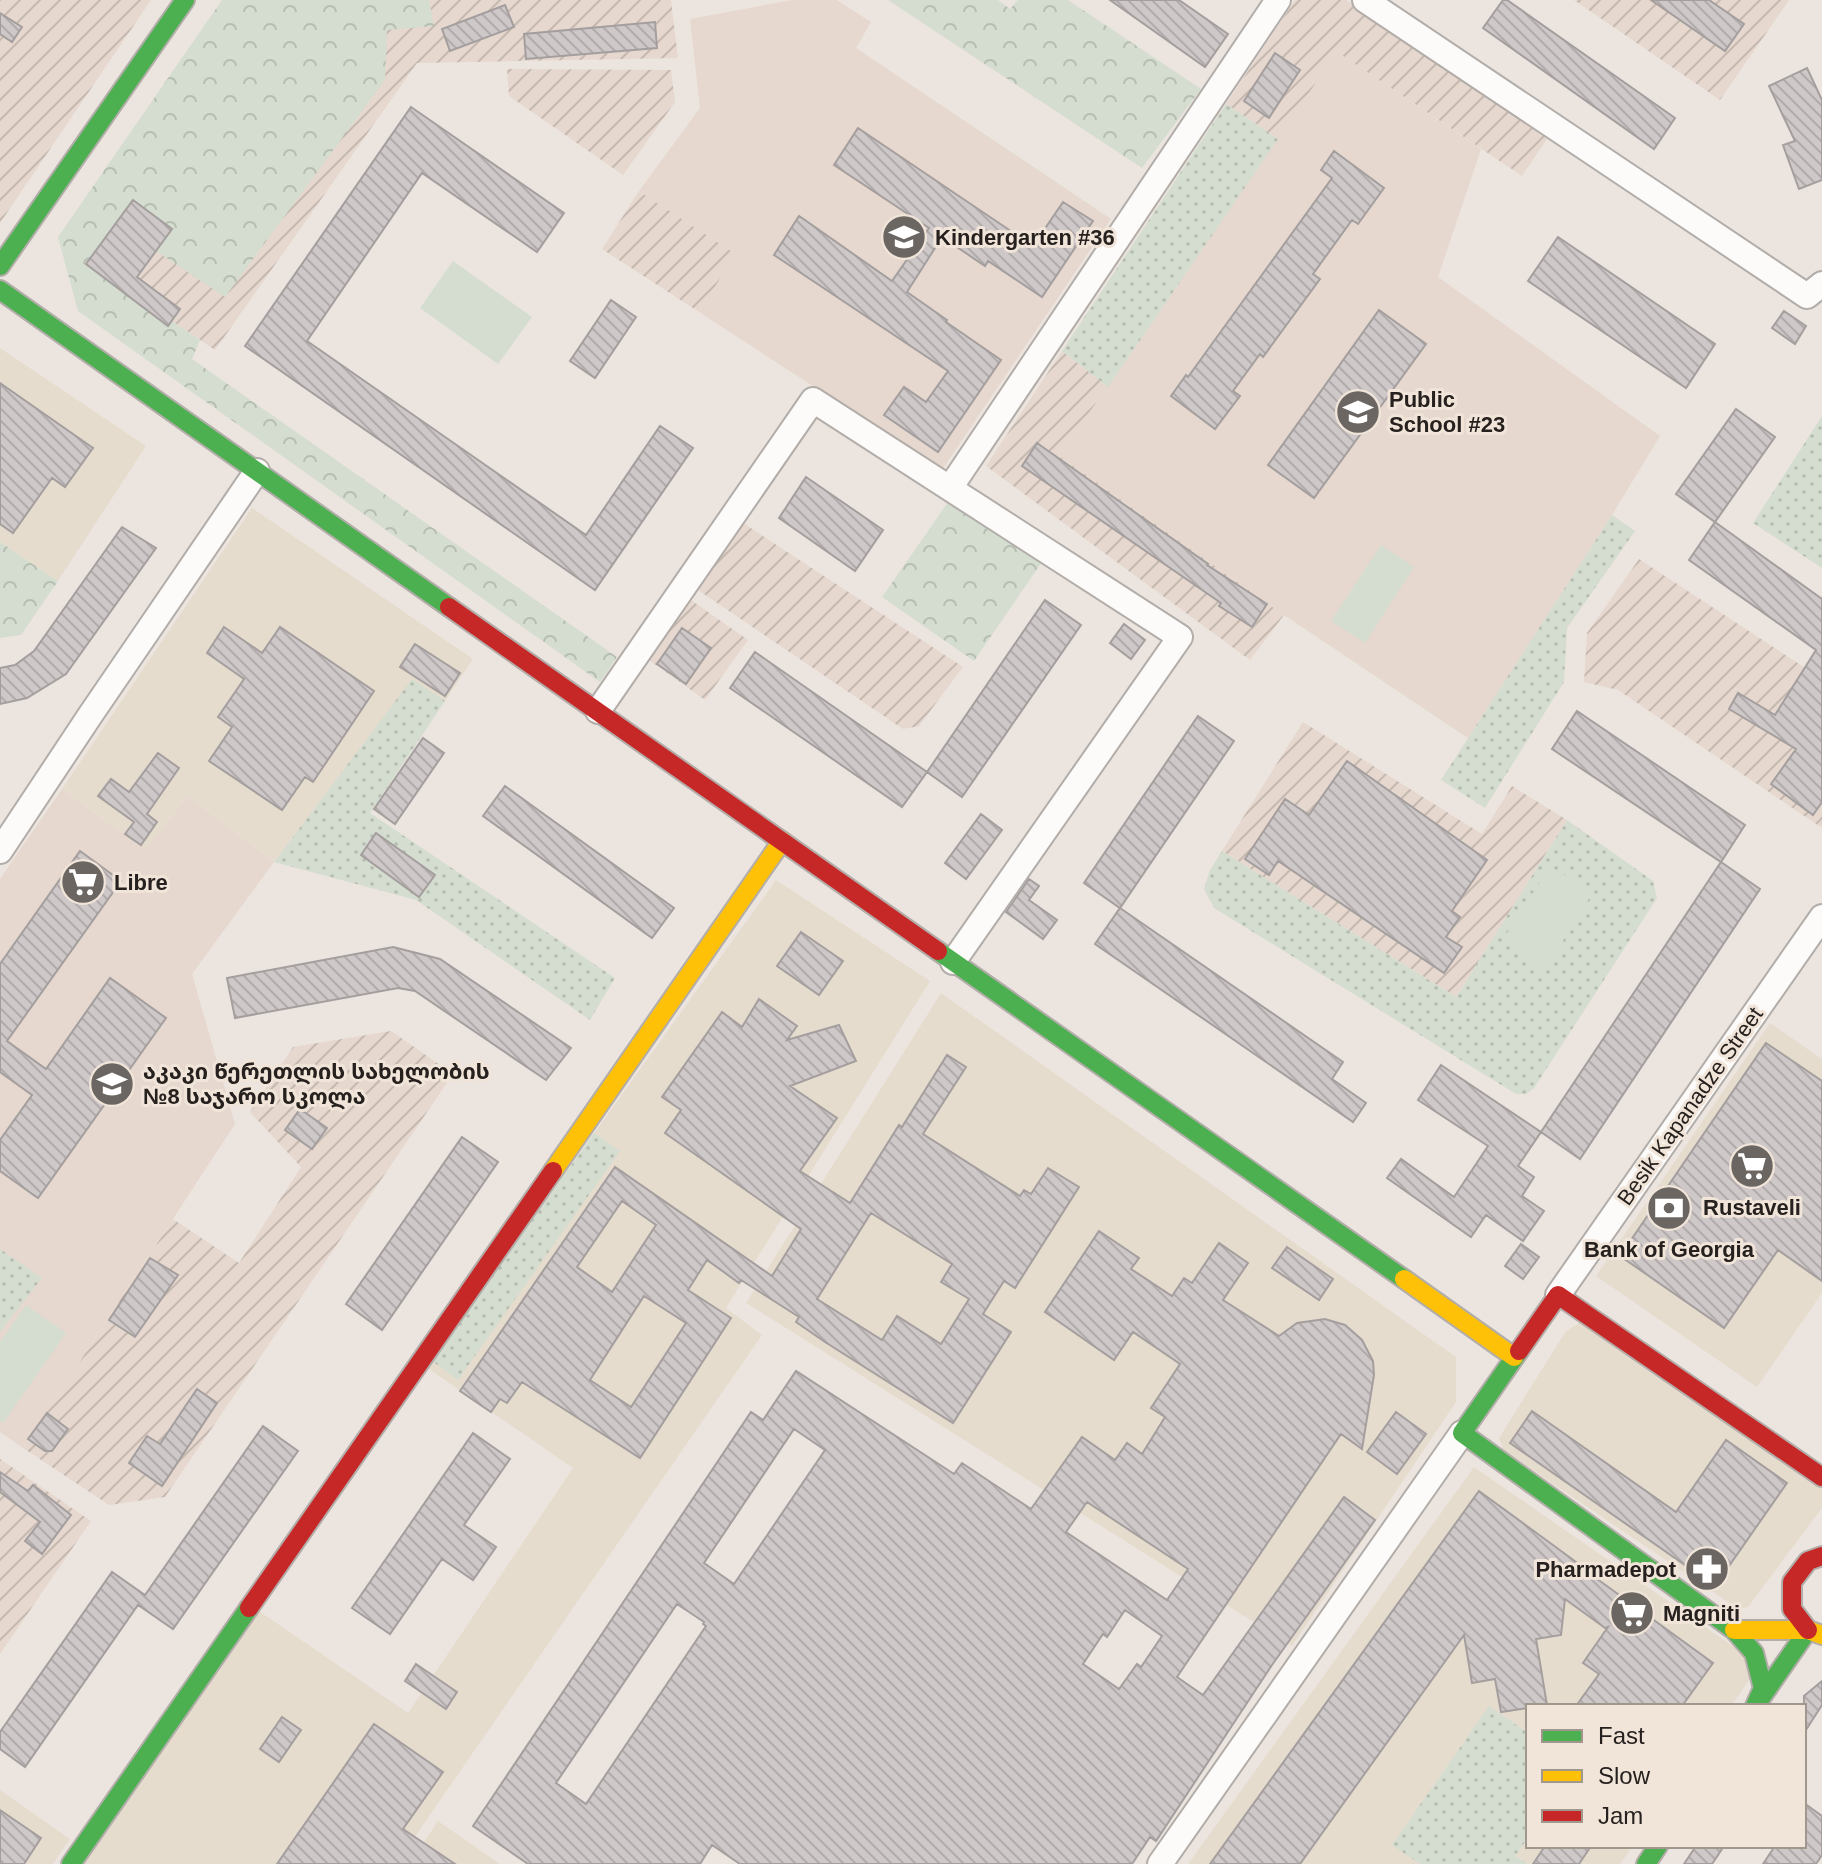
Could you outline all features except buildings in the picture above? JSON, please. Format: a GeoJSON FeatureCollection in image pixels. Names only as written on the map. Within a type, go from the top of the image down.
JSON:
{"type":"FeatureCollection","features":[{"type":"Feature","properties":{"kind":"street"},"geometry":{"type":"LineString","coordinates":[[0,266],[185,0]]}},
{"type":"Feature","properties":{"kind":"street"},"geometry":{"type":"LineString","coordinates":[[950,488],[1278,0]]}},
{"type":"Feature","properties":{"kind":"street"},"geometry":{"type":"LineString","coordinates":[[1365,0],[1807,296],[1822,284]]}},
{"type":"Feature","properties":{"kind":"street"},"geometry":{"type":"LineString","coordinates":[[0,290],[1514,1357]]}},
{"type":"Feature","properties":{"kind":"street"},"geometry":{"type":"LineString","coordinates":[[598,711],[813,400],[1180,637],[953,962]]}},
{"type":"Feature","properties":{"kind":"street"},"geometry":{"type":"LineString","coordinates":[[0,851],[257,471]]}},
{"type":"Feature","properties":{"kind":"street"},"geometry":{"type":"LineString","coordinates":[[71,1864],[782,841]]}},
{"type":"Feature","properties":{"kind":"street","name":"Besik Kapanadze Street"},"geometry":{"type":"LineString","coordinates":[[1558,1295],[1822,917]]}},
{"type":"Feature","properties":{"kind":"street"},"geometry":{"type":"LineString","coordinates":[[1160,1864],[1558,1295],[1822,1477]]}},
{"type":"Feature","properties":{"kind":"street"},"geometry":{"type":"LineString","coordinates":[[1462,1433],[1734,1630],[1754,1653],[1763,1688],[1757,1704]]}},
{"type":"Feature","properties":{"kind":"street"},"geometry":{"type":"LineString","coordinates":[[1815,1632],[1792,1609],[1792,1582],[1808,1561],[1822,1556]]}},
{"type":"Feature","properties":{"kind":"street"},"geometry":{"type":"LineString","coordinates":[[1734,1630],[1815,1632]]}},
{"type":"Feature","properties":{"kind":"street"},"geometry":{"type":"LineString","coordinates":[[1758,1704],[1815,1632]]}},
{"type":"Feature","properties":{"kind":"shaded area"},"geometry":{"type":"Polygon","coordinates":[[[0,0],[151,0],[0,223],[0,0]]]}},
{"type":"Feature","properties":{"kind":"shaded area"},"geometry":{"type":"Polygon","coordinates":[[[429,0],[671,0],[678,58],[417,63],[215,350],[124,289],[153,249],[226,296],[387,29],[433,25],[429,0]]]}},
{"type":"Feature","properties":{"kind":"shaded area","name":"Kindergarten #36"},"geometry":{"type":"Polygon","coordinates":[[[792,0],[837,0],[871,22],[856,48],[1111,219],[942,470],[699,312],[736,254],[639,191],[700,108],[690,19],[792,0]]]}},
{"type":"Feature","properties":{"kind":"shaded area"},"geometry":{"type":"Polygon","coordinates":[[[1295,0],[1346,0],[1549,136],[1522,176],[1337,52],[1278,139],[1226,104],[1295,0]]]}},
{"type":"Feature","properties":{"kind":"shaded area"},"geometry":{"type":"Polygon","coordinates":[[[1574,0],[1789,0],[1720,100],[1574,0]]]}},
{"type":"Feature","properties":{"kind":"shaded area","name":"Public School #23"},"geometry":{"type":"Polygon","coordinates":[[[1337,52],[1481,149],[1438,277],[1660,436],[1468,738],[1284,615],[1058,455],[1108,387],[1337,52]]]}},
{"type":"Feature","properties":{"kind":"shaded area"},"geometry":{"type":"Polygon","coordinates":[[[507,69],[671,70],[675,102],[623,175],[509,96],[507,69]]]}},
{"type":"Feature","properties":{"kind":"shaded area"},"geometry":{"type":"Polygon","coordinates":[[[639,191],[736,254],[699,312],[602,249],[639,191]]]}},
{"type":"Feature","properties":{"kind":"shaded area"},"geometry":{"type":"Polygon","coordinates":[[[0,348],[146,446],[58,581],[0,542],[0,348]]]}},
{"type":"Feature","properties":{"kind":"shaded area"},"geometry":{"type":"Polygon","coordinates":[[[1062,351],[1108,387],[1058,455],[1284,615],[1250,660],[986,466],[1062,351]]]}},
{"type":"Feature","properties":{"kind":"shaded area"},"geometry":{"type":"Polygon","coordinates":[[[252,508],[473,659],[445,701],[412,680],[274,862],[188,796],[145,850],[62,789],[252,508]]]}},
{"type":"Feature","properties":{"kind":"shaded area"},"geometry":{"type":"Polygon","coordinates":[[[740,521],[963,667],[919,726],[903,729],[695,588],[740,521]]]}},
{"type":"Feature","properties":{"kind":"shaded area"},"geometry":{"type":"Polygon","coordinates":[[[1639,559],[1822,679],[1822,828],[1618,690],[1584,682],[1587,633],[1639,559]]]}},
{"type":"Feature","properties":{"kind":"shaded area"},"geometry":{"type":"Polygon","coordinates":[[[688,598],[748,640],[705,700],[646,658],[688,598]]]}},
{"type":"Feature","properties":{"kind":"shaded area"},"geometry":{"type":"Polygon","coordinates":[[[1303,722],[1482,834],[1512,786],[1567,820],[1456,997],[1222,851],[1303,722]]]}},
{"type":"Feature","properties":{"kind":"shaded area","name":"აკაკი წერეთლის სახელობის №8 საჯარო სკოლა"},"geometry":{"type":"Polygon","coordinates":[[[62,789],[145,850],[188,796],[274,862],[192,974],[235,1124],[23,1448],[0,1432],[0,879],[62,789]]]}},
{"type":"Feature","properties":{"kind":"shaded area"},"geometry":{"type":"Polygon","coordinates":[[[776,880],[930,981],[726,1308],[762,1335],[396,1864],[79,1864],[256,1609],[408,1713],[573,1468],[426,1367],[776,880]]]}},
{"type":"Feature","properties":{"kind":"shaded area"},"geometry":{"type":"Polygon","coordinates":[[[941,993],[1456,1357],[1456,1402],[1292,1646],[746,1303],[941,993]]]}},
{"type":"Feature","properties":{"kind":"shaded area","name":"Rustaveli"},"geometry":{"type":"Polygon","coordinates":[[[1770,1023],[1822,1059],[1822,1293],[1757,1387],[1596,1276],[1770,1023]]]}},
{"type":"Feature","properties":{"kind":"shaded area"},"geometry":{"type":"Polygon","coordinates":[[[391,1031],[453,1074],[165,1497],[109,1505],[23,1448],[173,1219],[239,1263],[301,1167],[250,1112],[293,1047],[391,1031]]]}},
{"type":"Feature","properties":{"kind":"shaded area"},"geometry":{"type":"Polygon","coordinates":[[[1583,1321],[1822,1486],[1822,1508],[1748,1607],[1738,1609],[1503,1450],[1499,1438],[1566,1331],[1583,1321]]]}},
{"type":"Feature","properties":{"kind":"shaded area"},"geometry":{"type":"Polygon","coordinates":[[[0,1459],[91,1521],[0,1654],[0,1459]]]}},
{"type":"Feature","properties":{"kind":"shaded area"},"geometry":{"type":"Polygon","coordinates":[[[1474,1467],[1750,1658],[1750,1679],[1732,1704],[1526,1704],[1526,1732],[1489,1706],[1393,1844],[1420,1864],[1188,1864],[1474,1467]]]}},
{"type":"Feature","properties":{"kind":"shaded area"},"geometry":{"type":"Polygon","coordinates":[[[0,1790],[70,1839],[53,1864],[0,1864],[0,1790]]]}},
{"type":"Feature","properties":{"kind":"shaded area"},"geometry":{"type":"Polygon","coordinates":[[[438,1821],[500,1864],[409,1864],[438,1821]]]}},
{"type":"Feature","properties":{"kind":"shaded area"},"geometry":{"type":"Polygon","coordinates":[[[1526,1841],[1526,1848],[1632,1848],[1620,1864],[1528,1864],[1515,1856],[1526,1841]]]}},
{"type":"Feature","properties":{"kind":"green space"},"geometry":{"type":"Polygon","coordinates":[[[222,0],[429,0],[434,26],[387,30],[385,80],[225,297],[153,249],[124,289],[200,340],[192,359],[617,657],[600,682],[78,311],[58,237],[222,0]]]}},
{"type":"Feature","properties":{"kind":"green space"},"geometry":{"type":"Polygon","coordinates":[[[888,0],[998,0],[1010,9],[1018,0],[1068,0],[1201,89],[1142,168],[888,0]]]}},
{"type":"Feature","properties":{"kind":"green space"},"geometry":{"type":"Polygon","coordinates":[[[1226,104],[1278,139],[1108,387],[1062,351],[1226,104]]]}},
{"type":"Feature","properties":{"kind":"green space"},"geometry":{"type":"Polygon","coordinates":[[[453,261],[532,317],[498,364],[420,308],[453,261]]]}},
{"type":"Feature","properties":{"kind":"green space"},"geometry":{"type":"Polygon","coordinates":[[[1822,416],[1822,568],[1753,523],[1822,416]]]}},
{"type":"Feature","properties":{"kind":"green space"},"geometry":{"type":"Polygon","coordinates":[[[951,498],[1042,562],[974,661],[882,597],[951,498]]]}},
{"type":"Feature","properties":{"kind":"green space"},"geometry":{"type":"Polygon","coordinates":[[[1612,515],[1635,531],[1567,628],[1564,682],[1485,808],[1441,780],[1612,515]]]}},
{"type":"Feature","properties":{"kind":"green space"},"geometry":{"type":"Polygon","coordinates":[[[0,542],[58,581],[21,635],[0,638],[0,542]]]}},
{"type":"Feature","properties":{"kind":"green space"},"geometry":{"type":"Polygon","coordinates":[[[1381,545],[1414,567],[1365,643],[1331,621],[1381,545]]]}},
{"type":"Feature","properties":{"kind":"green space"},"geometry":{"type":"Polygon","coordinates":[[[412,679],[445,701],[370,813],[615,978],[590,1020],[416,900],[274,862],[412,679]]]}},
{"type":"Feature","properties":{"kind":"green space"},"geometry":{"type":"Polygon","coordinates":[[[1567,820],[1653,881],[1657,898],[1534,1088],[1526,1094],[1516,1094],[1214,908],[1204,889],[1210,870],[1222,851],[1456,997],[1567,820]]]}},
{"type":"Feature","properties":{"kind":"green space"},"geometry":{"type":"Polygon","coordinates":[[[1550,866],[1593,892],[1545,970],[1502,941],[1550,866]]]}},
{"type":"Feature","properties":{"kind":"green space"},"geometry":{"type":"Polygon","coordinates":[[[594,1133],[620,1151],[458,1380],[432,1361],[594,1133]]]}},
{"type":"Feature","properties":{"kind":"green space"},"geometry":{"type":"Polygon","coordinates":[[[0,1249],[42,1278],[0,1332],[0,1249]]]}},
{"type":"Feature","properties":{"kind":"green space"},"geometry":{"type":"Polygon","coordinates":[[[26,1305],[66,1333],[3,1423],[0,1421],[0,1342],[26,1305]]]}},
{"type":"Feature","properties":{"kind":"green space"},"geometry":{"type":"Polygon","coordinates":[[[1489,1706],[1526,1732],[1526,1841],[1515,1856],[1528,1864],[1420,1864],[1392,1845],[1489,1706]]]}},
{"type":"Feature","properties":{"kind":"traffic: fast"},"geometry":{"type":"LineString","coordinates":[[0,266],[185,0]]}},
{"type":"Feature","properties":{"kind":"traffic: fast"},"geometry":{"type":"LineString","coordinates":[[0,290],[449,607]]}},
{"type":"Feature","properties":{"kind":"traffic: fast"},"geometry":{"type":"LineString","coordinates":[[938,951],[1404,1279]]}},
{"type":"Feature","properties":{"kind":"traffic: fast"},"geometry":{"type":"LineString","coordinates":[[1519,1351],[1462,1433],[1734,1630],[1754,1653],[1763,1688],[1756,1704]]}},
{"type":"Feature","properties":{"kind":"traffic: fast"},"geometry":{"type":"LineString","coordinates":[[71,1864],[249,1608]]}},
{"type":"Feature","properties":{"kind":"traffic: fast"},"geometry":{"type":"LineString","coordinates":[[1757,1704],[1808,1630]]}},
{"type":"Feature","properties":{"kind":"traffic: fast"},"geometry":{"type":"LineString","coordinates":[[1646,1864],[1657,1848]]}},
{"type":"Feature","properties":{"kind":"traffic: slow"},"geometry":{"type":"LineString","coordinates":[[553,1171],[782,841]]}},
{"type":"Feature","properties":{"kind":"traffic: slow"},"geometry":{"type":"LineString","coordinates":[[1404,1279],[1514,1357]]}},
{"type":"Feature","properties":{"kind":"traffic: slow"},"geometry":{"type":"LineString","coordinates":[[1734,1630],[1808,1630],[1822,1635]]}},
{"type":"Feature","properties":{"kind":"traffic: jam"},"geometry":{"type":"LineString","coordinates":[[449,607],[938,951]]}},
{"type":"Feature","properties":{"kind":"traffic: jam"},"geometry":{"type":"LineString","coordinates":[[249,1608],[553,1171]]}},
{"type":"Feature","properties":{"kind":"traffic: jam"},"geometry":{"type":"LineString","coordinates":[[1519,1351],[1558,1295],[1822,1477]]}},
{"type":"Feature","properties":{"kind":"traffic: jam"},"geometry":{"type":"LineString","coordinates":[[1808,1630],[1792,1609],[1792,1582],[1808,1561],[1822,1556]]}},
{"type":"Feature","properties":{"kind":"place","name":"Kindergarten #36"},"geometry":{"type":"Point","coordinates":[904,237]}},
{"type":"Feature","properties":{"kind":"place","name":"Public School #23"},"geometry":{"type":"Point","coordinates":[1358,412]}},
{"type":"Feature","properties":{"kind":"place","name":"Libre"},"geometry":{"type":"Point","coordinates":[83,882]}},
{"type":"Feature","properties":{"kind":"place","name":"აკაკი წერეთლის სახელობის №8 საჯარო სკოლა"},"geometry":{"type":"Point","coordinates":[112,1084]}},
{"type":"Feature","properties":{"kind":"place","name":"Rustaveli"},"geometry":{"type":"Point","coordinates":[1752,1166]}},
{"type":"Feature","properties":{"kind":"place","name":"Bank of Georgia"},"geometry":{"type":"Point","coordinates":[1669,1208]}},
{"type":"Feature","properties":{"kind":"place","name":"Pharmadepot"},"geometry":{"type":"Point","coordinates":[1707,1569]}},
{"type":"Feature","properties":{"kind":"place","name":"Magniti"},"geometry":{"type":"Point","coordinates":[1632,1613]}}]}
